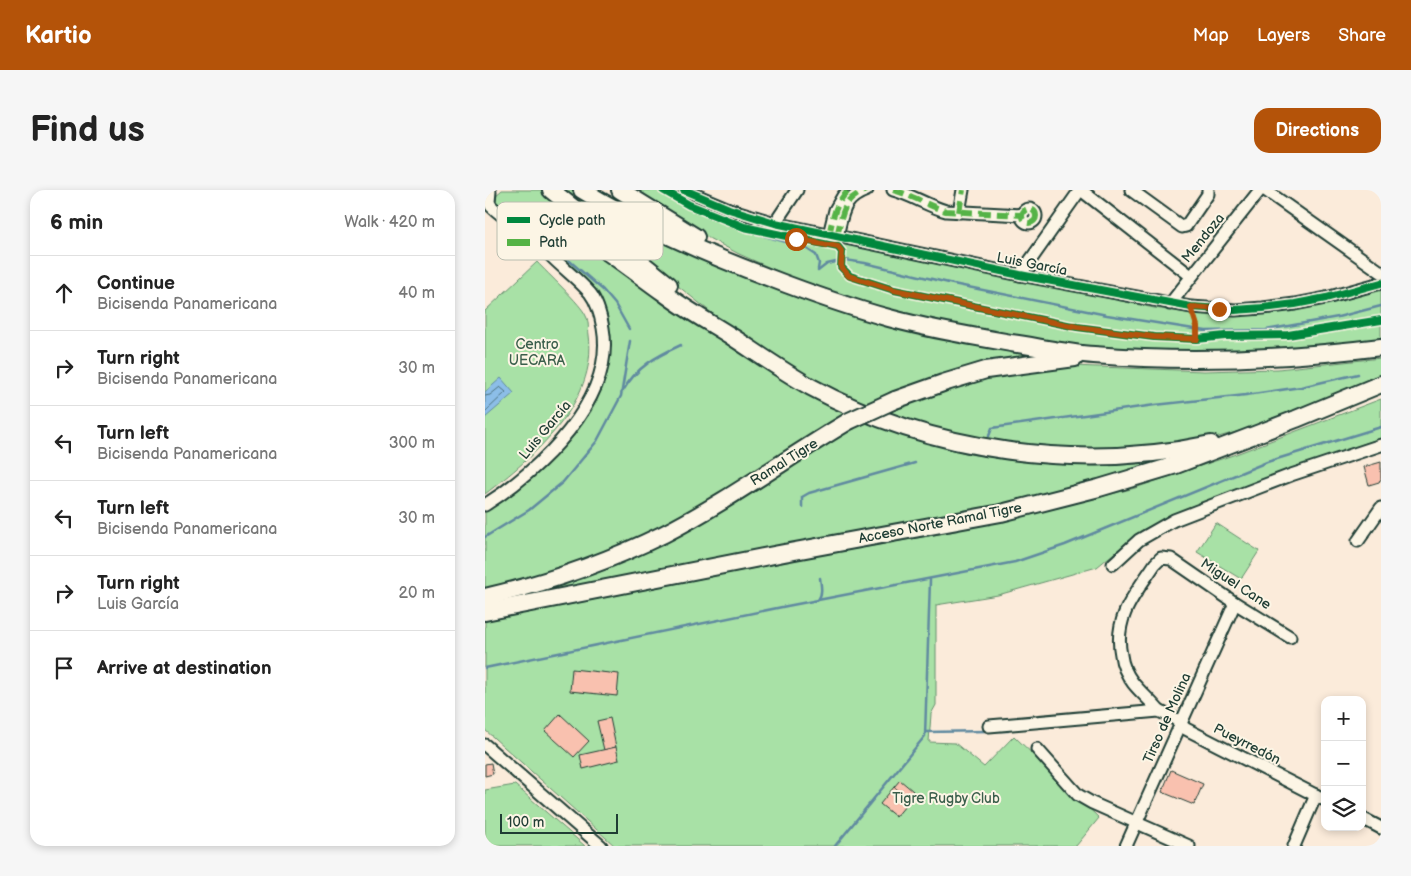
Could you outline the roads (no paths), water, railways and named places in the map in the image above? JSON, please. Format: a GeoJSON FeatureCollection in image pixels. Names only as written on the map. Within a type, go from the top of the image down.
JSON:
{"type":"FeatureCollection","features":[{"type":"Feature","properties":{"kind":"highway"},"geometry":{"type":"LineString","coordinates":[[551,190],[566,202]]}},
{"type":"Feature","properties":{"kind":"highway"},"geometry":{"type":"LineString","coordinates":[[582,190],[602,202]]}},
{"type":"Feature","properties":{"kind":"highway"},"geometry":{"type":"LineString","coordinates":[[620,190],[638,202]]}},
{"type":"Feature","properties":{"kind":"highway"},"geometry":{"type":"LineString","coordinates":[[663,218],[772,279]]}},
{"type":"Feature","properties":{"kind":"highway"},"geometry":{"type":"LineString","coordinates":[[663,233],[730,263],[813,294],[889,318],[961,335],[1093,355],[1195,360],[1284,358],[1381,347]]}},
{"type":"Feature","properties":{"kind":"highway"},"geometry":{"type":"LineString","coordinates":[[619,260],[666,295],[811,387],[888,421],[939,437],[988,448],[1039,454],[1087,456],[1146,454],[1181,450],[1219,442],[1296,419]]}},
{"type":"Feature","properties":{"kind":"highway"},"geometry":{"type":"LineString","coordinates":[[638,260],[735,338]]}},
{"type":"Feature","properties":{"kind":"highway","name":"Ramal Tigre"},"geometry":{"type":"LineString","coordinates":[[485,597],[575,573],[664,534],[738,491],[849,422],[895,400],[943,382],[986,370],[1093,355]]}},
{"type":"Feature","properties":{"kind":"highway","name":"Acceso Norte Ramal Tigre"},"geometry":{"type":"LineString","coordinates":[[485,612],[784,553],[1001,513],[1099,488],[1177,465],[1380,385]]}},
{"type":"Feature","properties":{"kind":"street","name":"Luis García"},"geometry":{"type":"LineString","coordinates":[[685,190],[729,210],[775,223],[1020,275],[1170,304],[1201,308],[1263,308],[1326,298],[1381,284]]}},
{"type":"Feature","properties":{"kind":"street"},"geometry":{"type":"LineString","coordinates":[[775,223],[797,190]]}},
{"type":"Feature","properties":{"kind":"street"},"geometry":{"type":"LineString","coordinates":[[833,235],[835,210],[841,198],[850,190]]}},
{"type":"Feature","properties":{"kind":"street"},"geometry":{"type":"LineString","coordinates":[[833,235],[846,203],[853,196],[867,190]]}},
{"type":"Feature","properties":{"kind":"street"},"geometry":{"type":"LineString","coordinates":[[893,190],[912,196],[937,209],[1022,215]]}},
{"type":"Feature","properties":{"kind":"street"},"geometry":{"type":"LineString","coordinates":[[959,212],[963,190]]}},
{"type":"Feature","properties":{"kind":"street"},"geometry":{"type":"LineString","coordinates":[[1020,275],[1081,190],[1191,276]]}},
{"type":"Feature","properties":{"kind":"street"},"geometry":{"type":"LineString","coordinates":[[1131,190],[1182,227],[1186,226],[1208,194],[1208,190]]}},
{"type":"Feature","properties":{"kind":"street","name":"Mendoza"},"geometry":{"type":"LineString","coordinates":[[1170,304],[1260,190]]}},
{"type":"Feature","properties":{"kind":"street"},"geometry":{"type":"LineString","coordinates":[[1265,190],[1381,272]]}},
{"type":"Feature","properties":{"kind":"street","name":"Luis García"},"geometry":{"type":"LineString","coordinates":[[489,191],[489,202],[497,211]]}},
{"type":"Feature","properties":{"kind":"street","name":"Luis García"},"geometry":{"type":"LineString","coordinates":[[485,208],[497,219]]}},
{"type":"Feature","properties":{"kind":"street","name":"Luis García"},"geometry":{"type":"LineString","coordinates":[[485,505],[527,474],[555,446],[586,405],[602,371],[605,350],[604,333],[599,312],[591,294],[555,260]]}},
{"type":"Feature","properties":{"kind":"street"},"geometry":{"type":"LineString","coordinates":[[1113,564],[1139,540],[1174,520],[1291,475],[1381,445]]}},
{"type":"Feature","properties":{"kind":"street"},"geometry":{"type":"LineString","coordinates":[[1358,541],[1381,508]]}},
{"type":"Feature","properties":{"kind":"street","name":"Miguel Cane"},"geometry":{"type":"LineString","coordinates":[[1165,557],[1171,559],[1290,637]]}},
{"type":"Feature","properties":{"kind":"street","name":"Pueyrredón"},"geometry":{"type":"LineString","coordinates":[[1165,557],[1155,564],[1125,610],[1119,634],[1122,663],[1127,673],[1159,712],[1175,719],[1186,729],[1321,798]]}},
{"type":"Feature","properties":{"kind":"street","name":"Tirso de Molina"},"geometry":{"type":"LineString","coordinates":[[1127,846],[1235,602]]}},
{"type":"Feature","properties":{"kind":"street"},"geometry":{"type":"LineString","coordinates":[[989,726],[1159,712]]}},
{"type":"Feature","properties":{"kind":"street"},"geometry":{"type":"LineString","coordinates":[[485,744],[490,755],[601,846]]}},
{"type":"Feature","properties":{"kind":"street"},"geometry":{"type":"LineString","coordinates":[[1037,749],[1078,794],[1092,803],[1189,846]]}},
{"type":"Feature","properties":{"kind":"street"},"geometry":{"type":"LineString","coordinates":[[1294,846],[1321,798]]}},
{"type":"Feature","properties":{"kind":"street"},"geometry":{"type":"LineString","coordinates":[[1366,820],[1381,828]]}},
{"type":"Feature","properties":{"kind":"water"},"geometry":{"type":"Polygon","coordinates":[[[501,378],[514,393],[485,418],[485,392],[501,378]]]}},
{"type":"Feature","properties":{"kind":"waterway"},"geometry":{"type":"LineString","coordinates":[[659,190],[692,210],[750,232],[804,247],[816,255],[819,263],[818,269]]}},
{"type":"Feature","properties":{"kind":"waterway"},"geometry":{"type":"LineString","coordinates":[[569,260],[603,290],[615,304],[629,329]]}},
{"type":"Feature","properties":{"kind":"waterway"},"geometry":{"type":"LineString","coordinates":[[818,271],[827,264],[845,260],[865,263],[953,284],[1107,315],[1206,331],[1266,330],[1338,317],[1381,306]]}},
{"type":"Feature","properties":{"kind":"waterway"},"geometry":{"type":"LineString","coordinates":[[485,537],[529,510],[563,482],[597,441],[621,396],[630,341]]}},
{"type":"Feature","properties":{"kind":"waterway"},"geometry":{"type":"LineString","coordinates":[[623,391],[634,375],[648,363],[681,345]]}},
{"type":"Feature","properties":{"kind":"waterway"},"geometry":{"type":"LineString","coordinates":[[989,436],[992,428],[1301,387],[1358,374]]}},
{"type":"Feature","properties":{"kind":"waterway"},"geometry":{"type":"LineString","coordinates":[[485,668],[787,606],[1015,562],[1065,545],[1267,462],[1381,427]]}},
{"type":"Feature","properties":{"kind":"waterway"},"geometry":{"type":"LineString","coordinates":[[802,507],[802,497],[809,493],[915,463]]}},
{"type":"Feature","properties":{"kind":"waterway"},"geometry":{"type":"LineString","coordinates":[[818,600],[821,592],[820,578]]}},
{"type":"Feature","properties":{"kind":"waterway"},"geometry":{"type":"LineString","coordinates":[[835,846],[925,736],[930,580]]}},
{"type":"Feature","properties":{"kind":"waterway"},"geometry":{"type":"LineString","coordinates":[[926,732],[989,731]]}},
{"type":"Feature","properties":{"kind":"waterway"},"geometry":{"type":"LineString","coordinates":[[994,731],[1008,731]]}},
{"type":"Feature","properties":{"kind":"park label","name":"Centro UECARA"},"geometry":{"type":"Point","coordinates":[537,352]}},
{"type":"Feature","properties":{"kind":"park label","name":"Tigre Rugby Club"},"geometry":{"type":"Point","coordinates":[946,798]}}]}
